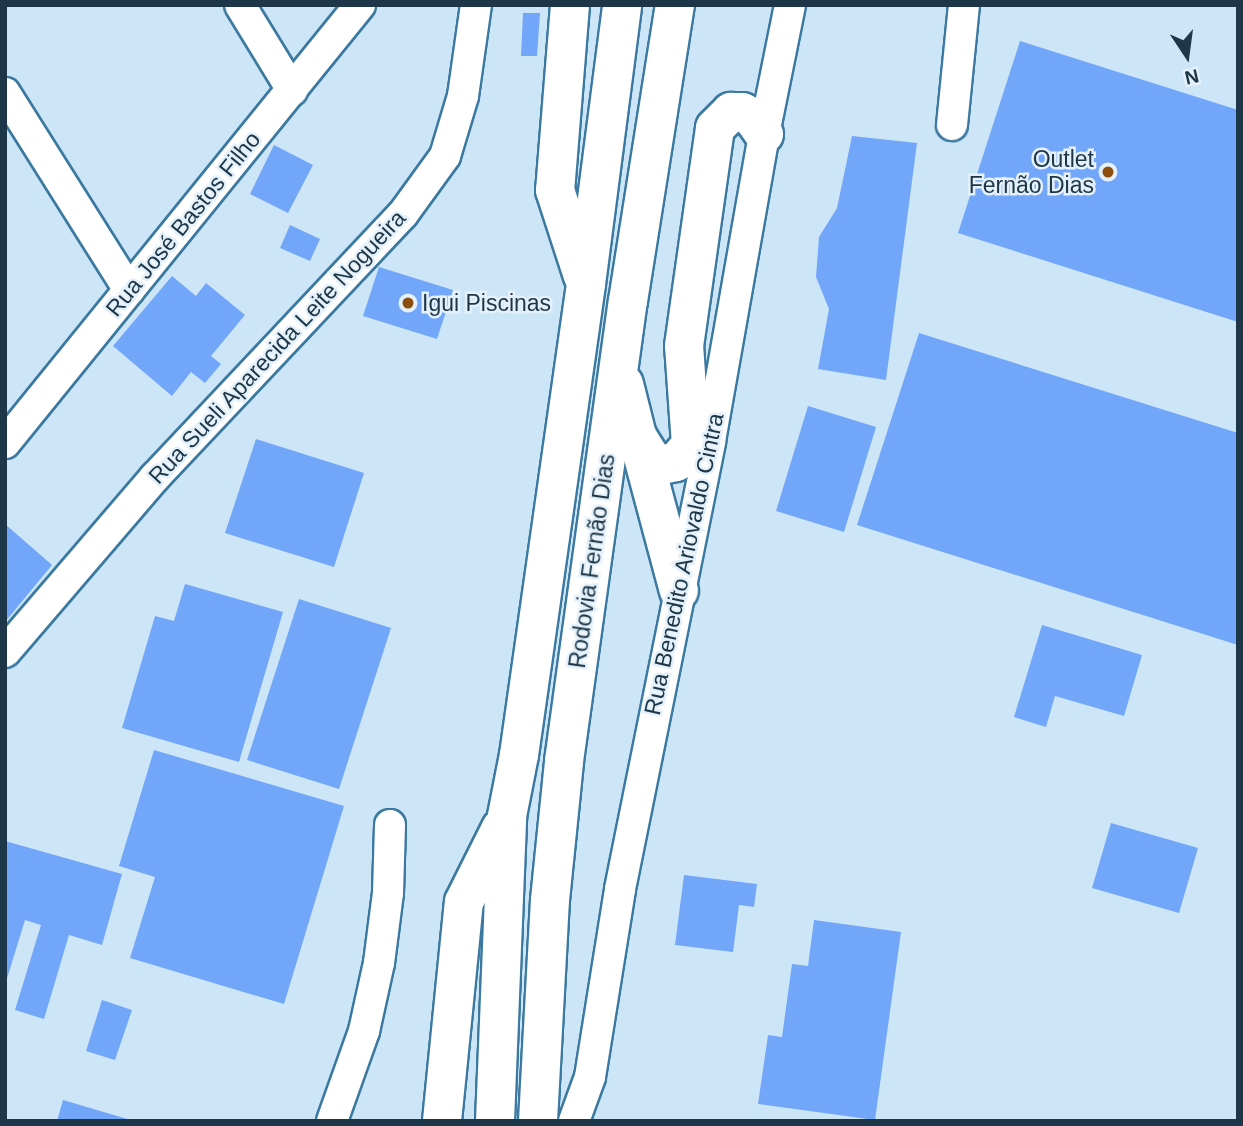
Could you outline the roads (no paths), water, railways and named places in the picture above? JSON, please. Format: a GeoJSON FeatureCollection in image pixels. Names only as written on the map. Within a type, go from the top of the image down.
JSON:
{"type":"FeatureCollection","features":[{"type":"Feature","properties":{"kind":"highway"},"geometry":{"type":"LineString","coordinates":[[570,5],[555,190],[586,284]]}},
{"type":"Feature","properties":{"kind":"highway","name":"Rodovia Fernão Dias"},"geometry":{"type":"LineString","coordinates":[[495,1121],[507,816],[519,755],[586,284],[622,5]]}},
{"type":"Feature","properties":{"kind":"highway","name":"Rodovia Fernão Dias"},"geometry":{"type":"LineString","coordinates":[[537,1121],[550,914],[564,761],[619,365],[675,5]]}},
{"type":"Feature","properties":{"kind":"highway"},"geometry":{"type":"LineString","coordinates":[[638,436],[651,458],[662,465],[676,462],[685,455],[691,445],[684,346],[715,128],[731,112],[742,111],[752,117],[764,134]]}},
{"type":"Feature","properties":{"kind":"highway"},"geometry":{"type":"LineString","coordinates":[[619,365],[679,591]]}},
{"type":"Feature","properties":{"kind":"highway"},"geometry":{"type":"LineString","coordinates":[[442,1121],[464,902],[507,816]]}},
{"type":"Feature","properties":{"kind":"street"},"geometry":{"type":"LineString","coordinates":[[240,5],[292,90]]}},
{"type":"Feature","properties":{"kind":"street","name":"Rua José Bastos Filho"},"geometry":{"type":"LineString","coordinates":[[5,443],[360,5]]}},
{"type":"Feature","properties":{"kind":"street","name":"Rua Sueli Aparecida Leite Nogueira"},"geometry":{"type":"LineString","coordinates":[[5,652],[155,477],[403,214],[445,156],[463,96],[476,5]]}},
{"type":"Feature","properties":{"kind":"street","name":"Rua Benedito Ariovaldo Cintra"},"geometry":{"type":"LineString","coordinates":[[574,1121],[590,1077],[620,889],[710,441],[764,134],[790,5]]}},
{"type":"Feature","properties":{"kind":"street"},"geometry":{"type":"LineString","coordinates":[[952,125],[964,5]]}},
{"type":"Feature","properties":{"kind":"street"},"geometry":{"type":"LineString","coordinates":[[5,93],[129,290]]}},
{"type":"Feature","properties":{"kind":"street"},"geometry":{"type":"LineString","coordinates":[[332,1121],[364,1031],[379,963],[388,893],[390,825]]}},
{"type":"Feature","properties":{"kind":"place","name":"Outlet Fernão Dias"},"geometry":{"type":"Point","coordinates":[1108,172]}},
{"type":"Feature","properties":{"kind":"place","name":"Igui Piscinas"},"geometry":{"type":"Point","coordinates":[408,303]}}]}
